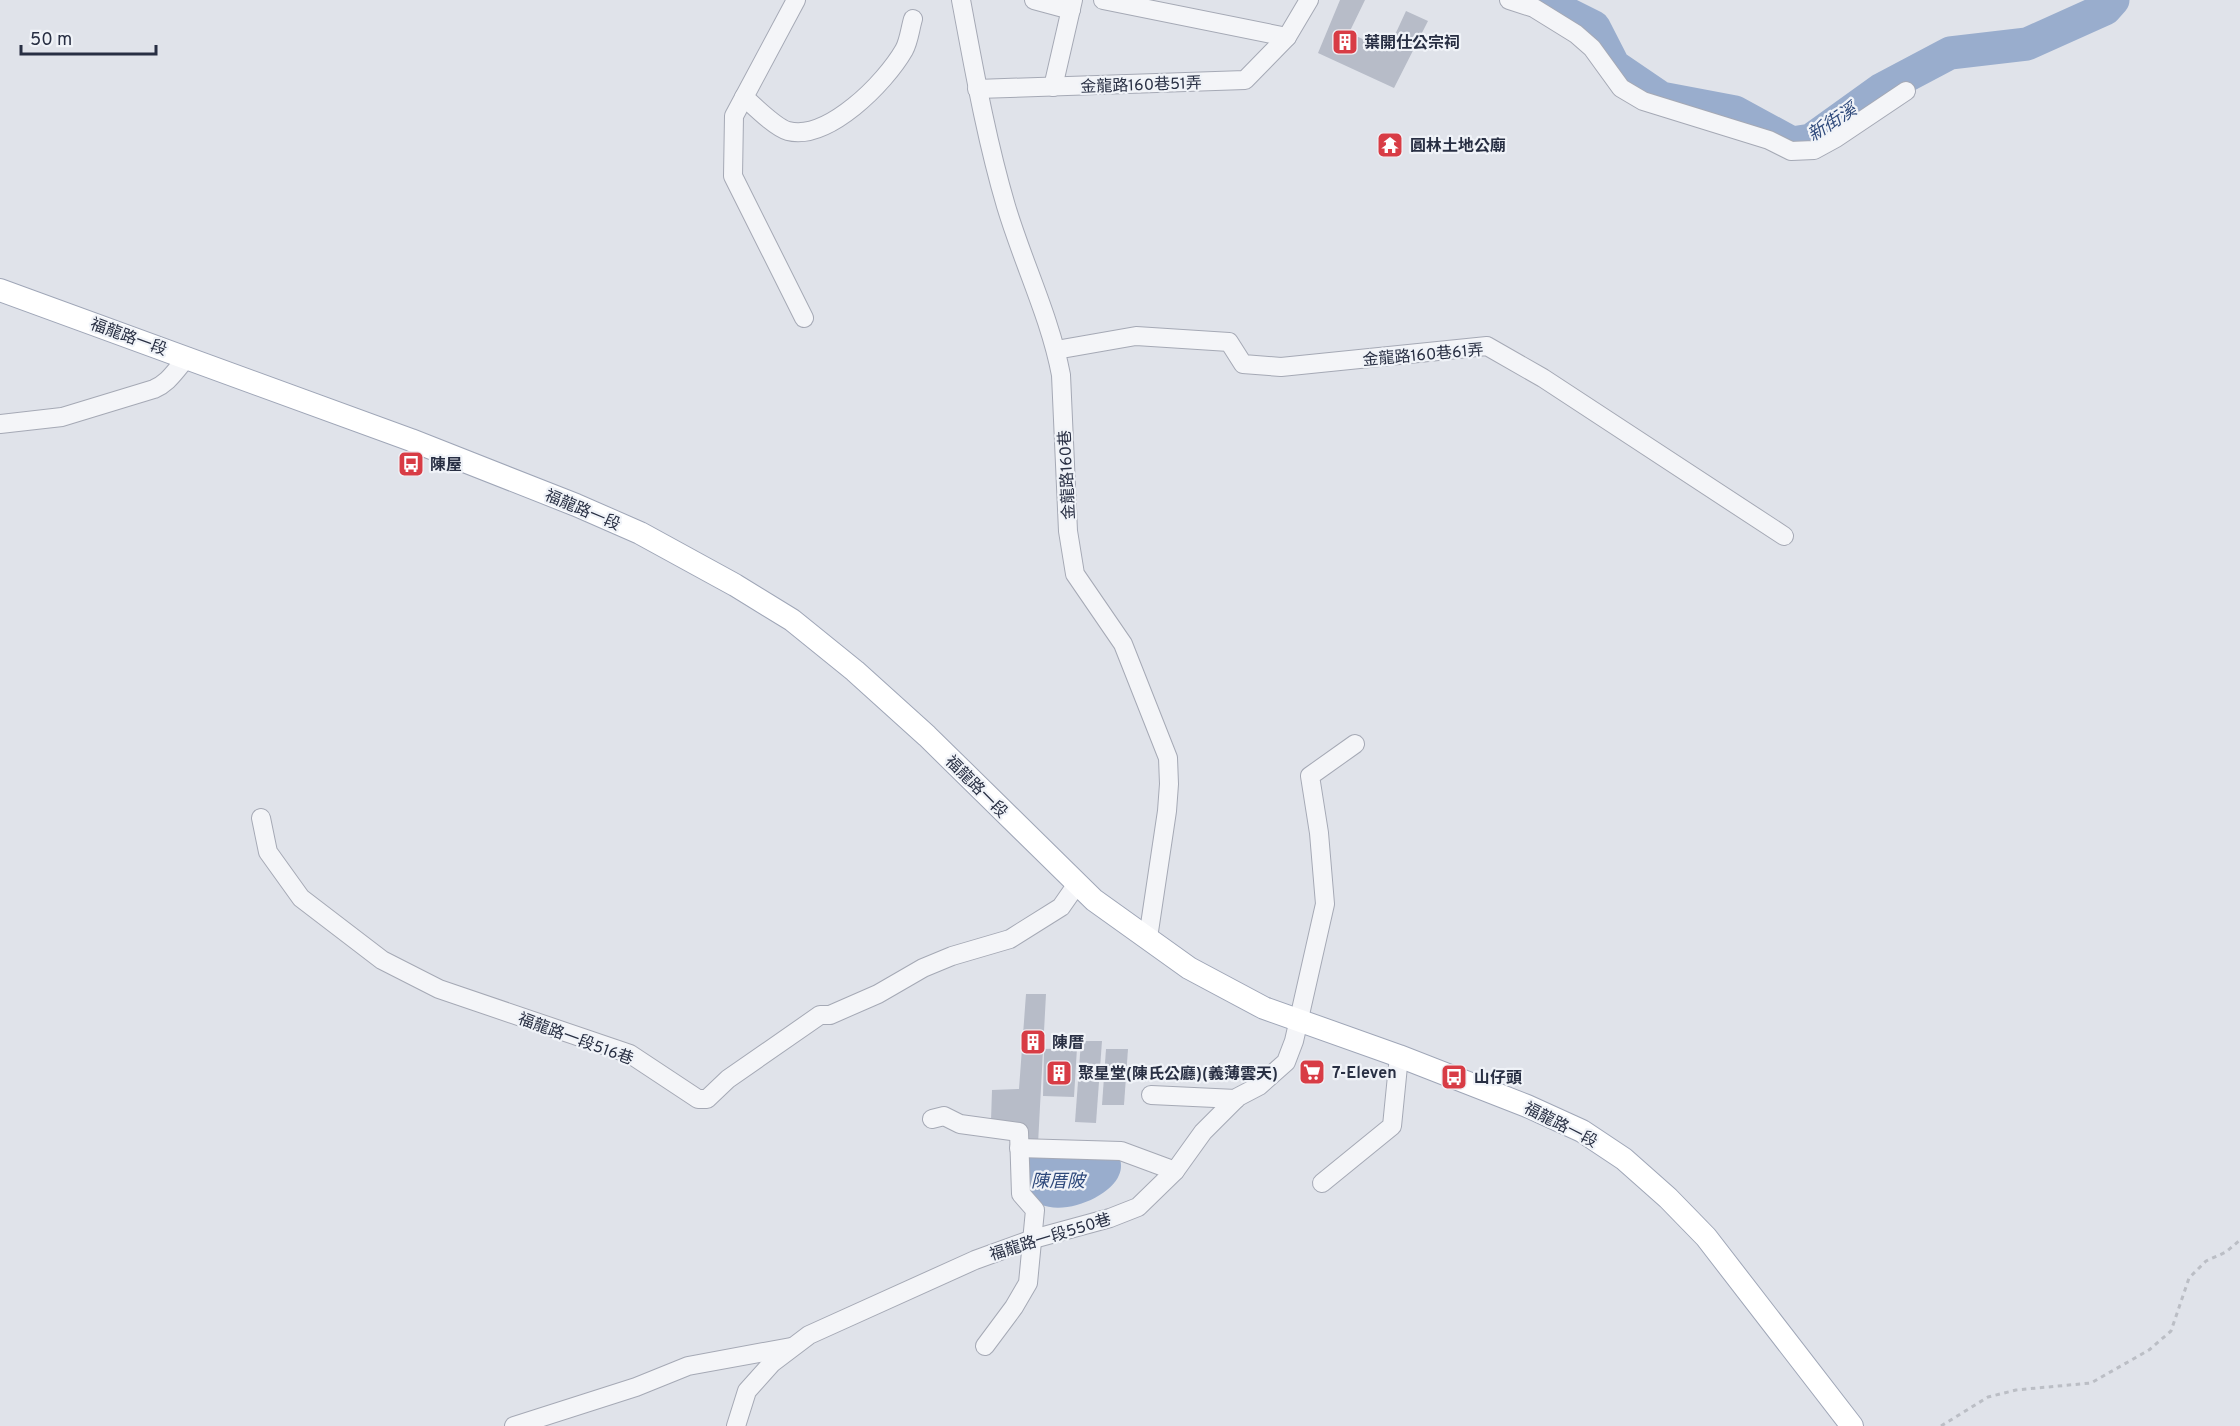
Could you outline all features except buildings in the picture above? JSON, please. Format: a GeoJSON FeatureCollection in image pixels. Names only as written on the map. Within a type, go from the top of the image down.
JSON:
{"type":"FeatureCollection","features":[{"type":"Feature","properties":{"kind":"main road","name":"福龍路一段"},"geometry":{"type":"LineString","coordinates":[[0,290],[411,440],[576,505],[640,533],[735,585],[792,620],[855,671],[927,736],[1094,900],[1189,968],[1264,1008],[1399,1056],[1527,1106],[1582,1131],[1623,1160],[1668,1198],[1706,1237],[1852,1426]]}},
{"type":"Feature","properties":{"kind":"street"},"geometry":{"type":"LineString","coordinates":[[796,0],[734,116],[733,176],[804,318]]}},
{"type":"Feature","properties":{"kind":"street","name":"金龍路160巷"},"geometry":{"type":"LineString","coordinates":[[961,0],[977,89],[1006,206],[1056,350],[1061,375],[1068,531],[1075,574],[1123,644],[1168,758],[1167,811],[1148,938]]}},
{"type":"Feature","properties":{"kind":"street"},"geometry":{"type":"LineString","coordinates":[[1034,0],[1072,5],[1053,87]]}},
{"type":"Feature","properties":{"kind":"street"},"geometry":{"type":"LineString","coordinates":[[1103,0],[1287,36]]}},
{"type":"Feature","properties":{"kind":"street","name":"金龍路160巷51弄"},"geometry":{"type":"LineString","coordinates":[[977,89],[1245,80],[1287,36],[1309,0]]}},
{"type":"Feature","properties":{"kind":"street"},"geometry":{"type":"LineString","coordinates":[[1509,0],[1534,8],[1576,34],[1592,48],[1621,88],[1643,101],[1769,140],[1791,152],[1814,150],[1906,91]]}},
{"type":"Feature","properties":{"kind":"street"},"geometry":{"type":"LineString","coordinates":[[744,97],[784,130],[798,133],[813,132],[837,120],[887,76],[905,48],[913,19]]}},
{"type":"Feature","properties":{"kind":"street","name":"金龍路160巷61弄"},"geometry":{"type":"LineString","coordinates":[[1056,350],[1136,336],[1229,342],[1243,364],[1281,367],[1487,346],[1543,378],[1784,536]]}},
{"type":"Feature","properties":{"kind":"street"},"geometry":{"type":"LineString","coordinates":[[0,424],[62,417],[154,389],[167,383],[173,372],[188,357]]}},
{"type":"Feature","properties":{"kind":"street","name":"福龍路一段550巷"},"geometry":{"type":"LineString","coordinates":[[736,1426],[747,1391],[772,1363],[809,1335],[975,1260],[1033,1239],[1110,1218],[1138,1207],[1175,1172],[1203,1132],[1236,1099],[1259,1086],[1287,1062],[1294,1041],[1325,904],[1319,833],[1310,776],[1355,744]]}},
{"type":"Feature","properties":{"kind":"street","name":"福龍路一段516巷"},"geometry":{"type":"LineString","coordinates":[[261,818],[268,852],[302,898],[382,960],[439,989],[630,1054],[698,1099],[707,1099],[728,1079],[820,1014],[830,1015],[878,994],[923,968],[952,956],[1010,939],[1061,907],[1077,884]]}},
{"type":"Feature","properties":{"kind":"street"},"geometry":{"type":"LineString","coordinates":[[1322,1183],[1392,1126],[1399,1056]]}},
{"type":"Feature","properties":{"kind":"street"},"geometry":{"type":"LineString","coordinates":[[1151,1095],[1236,1099]]}},
{"type":"Feature","properties":{"kind":"street"},"geometry":{"type":"LineString","coordinates":[[932,1119],[944,1116],[960,1124],[1019,1132],[1022,1194],[1035,1210],[1028,1283],[1014,1307],[984,1346]]}},
{"type":"Feature","properties":{"kind":"street"},"geometry":{"type":"LineString","coordinates":[[1019,1148],[1121,1152],[1175,1172]]}},
{"type":"Feature","properties":{"kind":"street"},"geometry":{"type":"LineString","coordinates":[[514,1426],[636,1387],[688,1366],[793,1347]]}},
{"type":"Feature","properties":{"kind":"path"},"geometry":{"type":"LineString","coordinates":[[1941,1426],[1989,1397],[2016,1390],[2091,1383],[2149,1350],[2171,1331],[2189,1278],[2206,1261],[2226,1252],[2240,1240]]}},
{"type":"Feature","properties":{"kind":"water","name":"陳厝陂"},"geometry":{"type":"Polygon","coordinates":[[[1026,1153],[1120,1157],[1121,1170],[1113,1185],[1090,1200],[1061,1208],[1047,1206],[1036,1201],[1029,1191],[1026,1153]]]}},
{"type":"Feature","properties":{"kind":"waterway","name":"新街溪"},"geometry":{"type":"LineString","coordinates":[[1540,0],[1594,27],[1614,66],[1661,98],[1735,112],[1792,143],[1811,140],[1882,89],[1950,53],[2027,44],[2105,9],[2113,0]]}},
{"type":"Feature","properties":{"kind":"place","name":"葉開仕公宗祠"},"geometry":{"type":"Point","coordinates":[1345,42]}},
{"type":"Feature","properties":{"kind":"place","name":"圓林土地公廟"},"geometry":{"type":"Point","coordinates":[1390,145]}},
{"type":"Feature","properties":{"kind":"place","name":"陳屋"},"geometry":{"type":"Point","coordinates":[411,464]}},
{"type":"Feature","properties":{"kind":"place","name":"陳厝"},"geometry":{"type":"Point","coordinates":[1033,1042]}},
{"type":"Feature","properties":{"kind":"place","name":"7-Eleven"},"geometry":{"type":"Point","coordinates":[1312,1072]}},
{"type":"Feature","properties":{"kind":"place","name":"聚星堂(陳氏公廳)(義薄雲天)"},"geometry":{"type":"Point","coordinates":[1059,1073]}},
{"type":"Feature","properties":{"kind":"place","name":"山仔頭"},"geometry":{"type":"Point","coordinates":[1454,1077]}}]}
